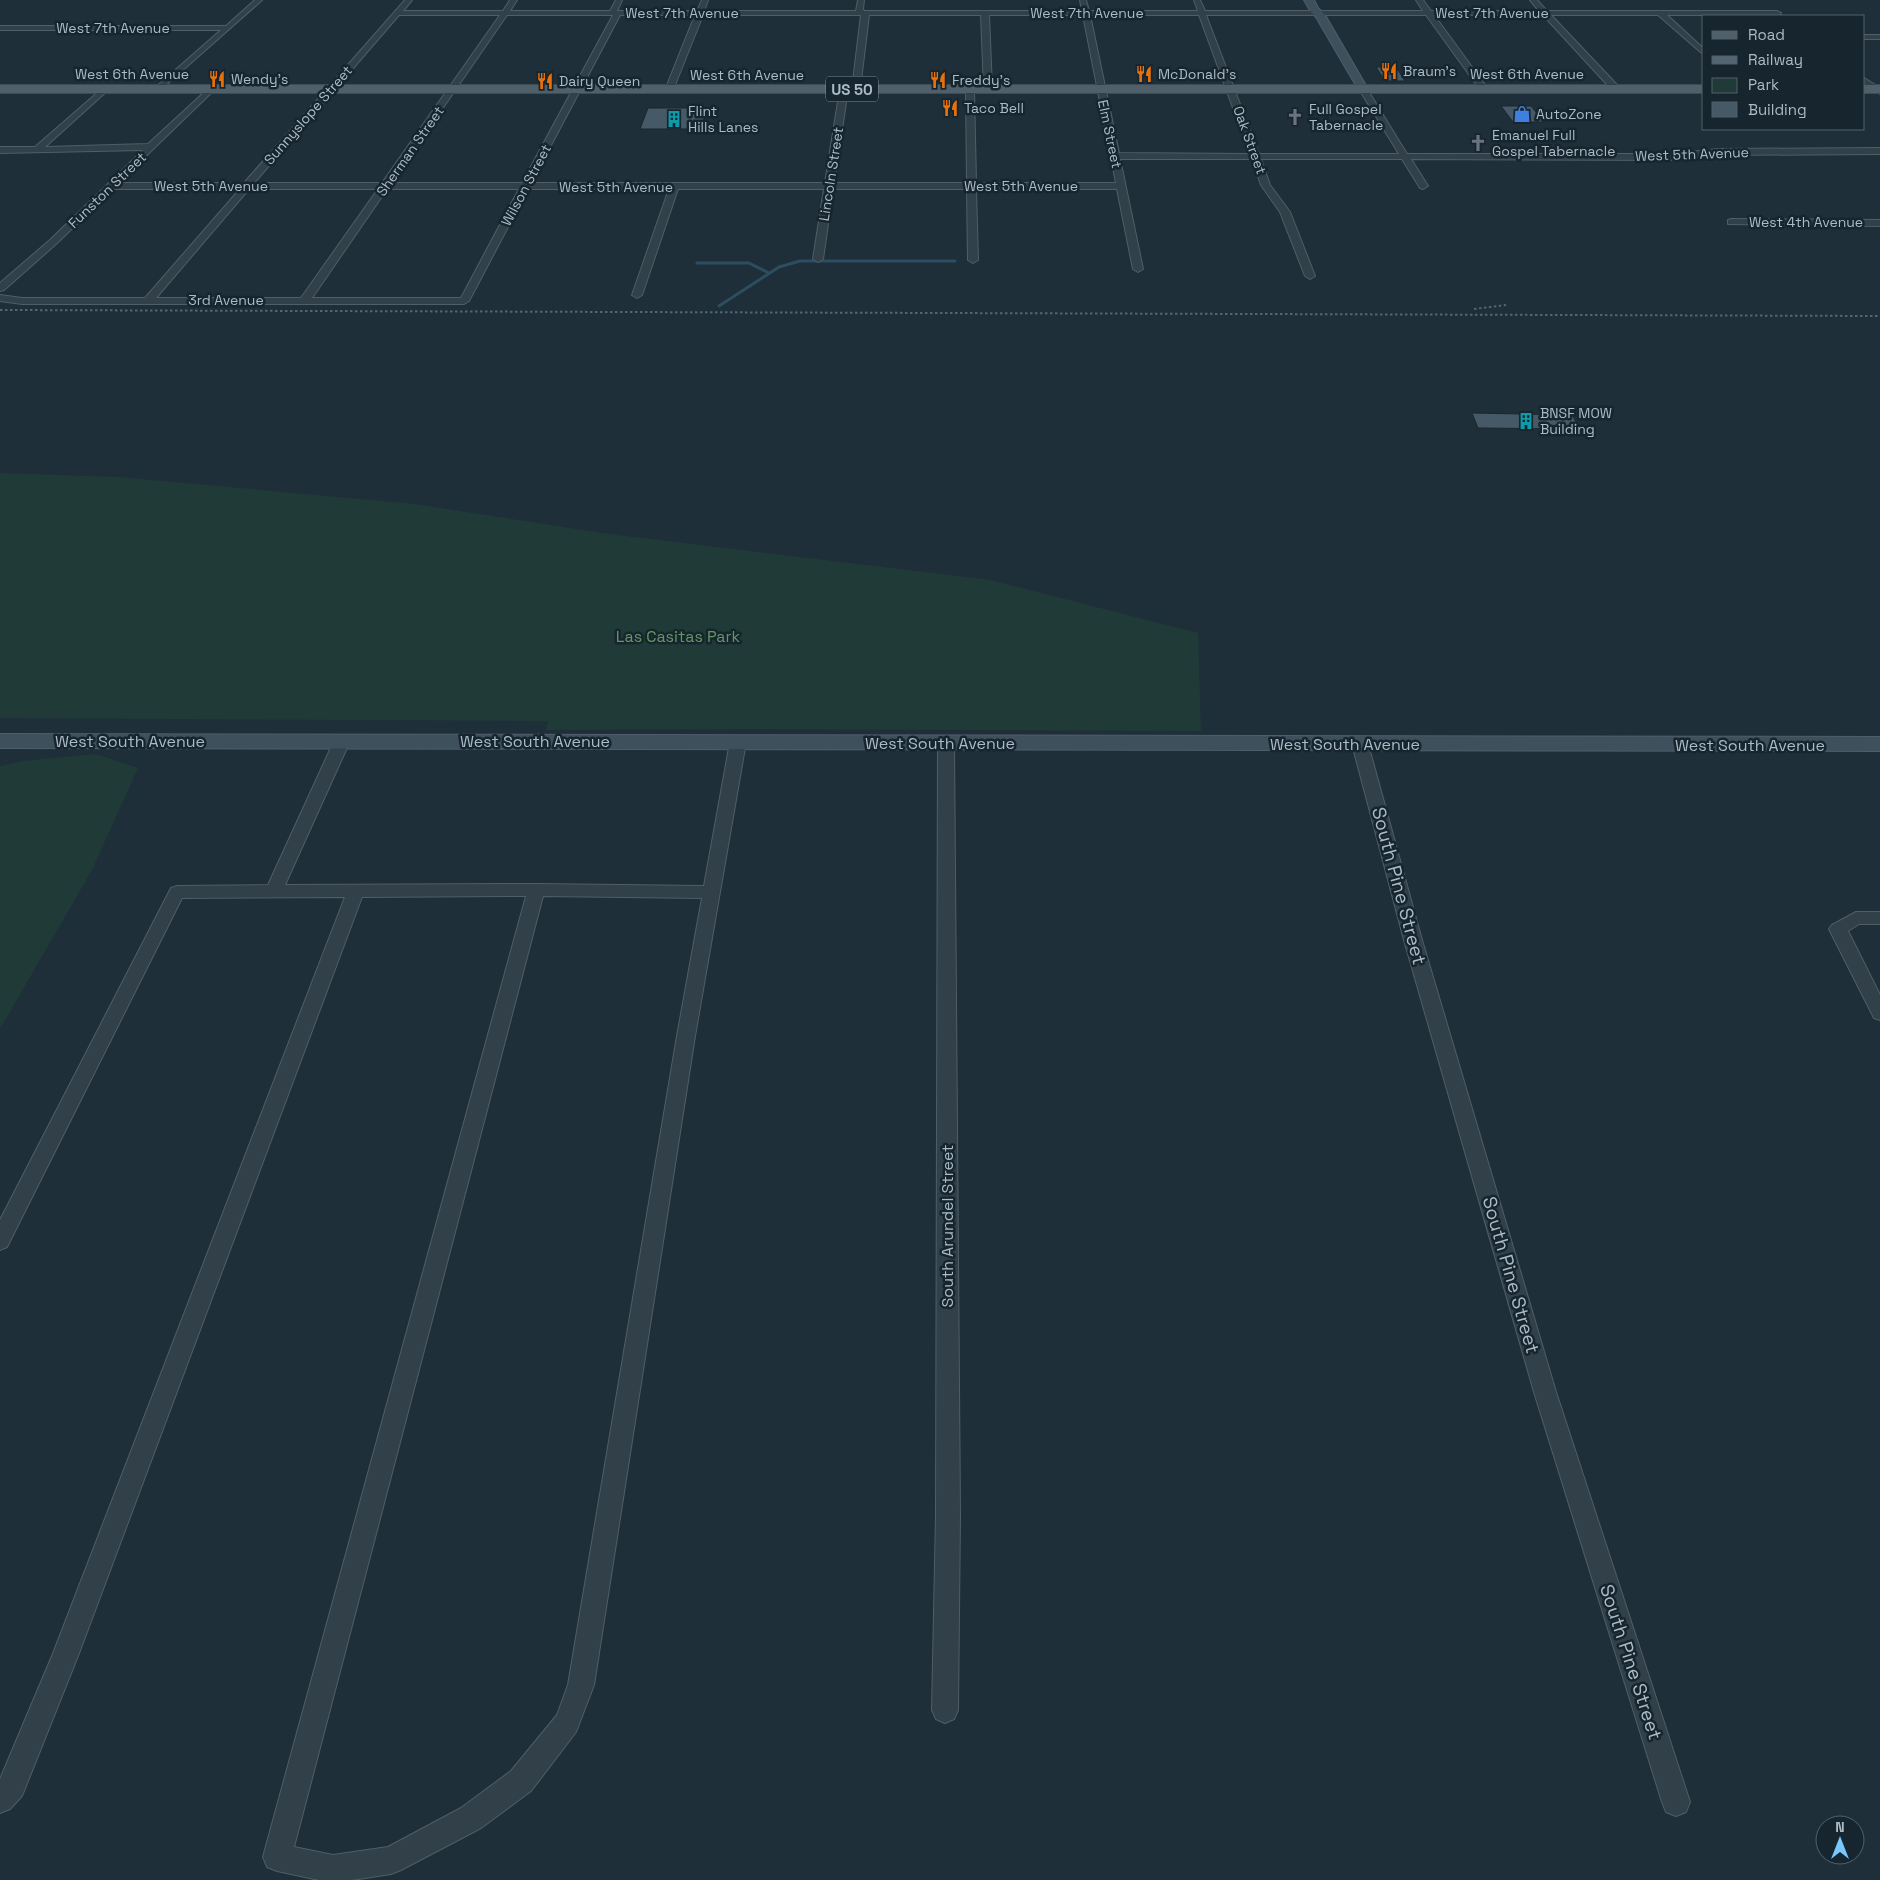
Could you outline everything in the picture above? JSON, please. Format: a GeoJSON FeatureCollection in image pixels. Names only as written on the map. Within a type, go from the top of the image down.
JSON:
{"type":"FeatureCollection","features":[{"type":"Feature","properties":{"kind":"main road"},"geometry":{"type":"LineString","coordinates":[[1308,0],[1318,13],[1364,89]]}},
{"type":"Feature","properties":{"kind":"main road","name":"West 6th Avenue"},"geometry":{"type":"LineString","coordinates":[[0,89],[1702,89]]}},
{"type":"Feature","properties":{"kind":"main road","name":"West South Avenue"},"geometry":{"type":"LineString","coordinates":[[0,741],[1880,744]]}},
{"type":"Feature","properties":{"kind":"street"},"geometry":{"type":"LineString","coordinates":[[159,89],[259,0]]}},
{"type":"Feature","properties":{"kind":"street","name":"Sunnyslope Street"},"geometry":{"type":"LineString","coordinates":[[149,300],[409,0]]}},
{"type":"Feature","properties":{"kind":"street","name":"Sherman Street"},"geometry":{"type":"LineString","coordinates":[[305,300],[514,0]]}},
{"type":"Feature","properties":{"kind":"street","name":"Wilson Street"},"geometry":{"type":"LineString","coordinates":[[384,301],[464,301],[577,90],[616,13],[613,11],[619,0]]}},
{"type":"Feature","properties":{"kind":"street"},"geometry":{"type":"LineString","coordinates":[[669,90],[705,0]]}},
{"type":"Feature","properties":{"kind":"street","name":"Lincoln Street"},"geometry":{"type":"LineString","coordinates":[[818,259],[830,186],[865,15],[859,10],[861,0]]}},
{"type":"Feature","properties":{"kind":"street","name":"Elm Street"},"geometry":{"type":"LineString","coordinates":[[1084,0],[1100,89],[1138,269]]}},
{"type":"Feature","properties":{"kind":"street","name":"Oak Street"},"geometry":{"type":"LineString","coordinates":[[1197,0],[1266,185],[1285,212],[1310,276]]}},
{"type":"Feature","properties":{"kind":"street"},"geometry":{"type":"LineString","coordinates":[[1419,0],[1484,89]]}},
{"type":"Feature","properties":{"kind":"street"},"geometry":{"type":"LineString","coordinates":[[1533,0],[1616,89]]}},
{"type":"Feature","properties":{"kind":"street"},"geometry":{"type":"LineString","coordinates":[[1766,4],[1779,14]]}},
{"type":"Feature","properties":{"kind":"street","name":"West 7th Avenue"},"geometry":{"type":"LineString","coordinates":[[398,13],[864,13],[973,10],[985,14],[1779,14]]}},
{"type":"Feature","properties":{"kind":"street"},"geometry":{"type":"LineString","coordinates":[[1660,13],[1702,51]]}},
{"type":"Feature","properties":{"kind":"street"},"geometry":{"type":"LineString","coordinates":[[985,14],[988,90]]}},
{"type":"Feature","properties":{"kind":"street","name":"West 7th Avenue"},"geometry":{"type":"LineString","coordinates":[[0,28],[226,28]]}},
{"type":"Feature","properties":{"kind":"street"},"geometry":{"type":"LineString","coordinates":[[1865,37],[1880,37]]}},
{"type":"Feature","properties":{"kind":"street"},"geometry":{"type":"LineString","coordinates":[[1865,81],[1875,90]]}},
{"type":"Feature","properties":{"kind":"street"},"geometry":{"type":"LineString","coordinates":[[36,150],[104,89]]}},
{"type":"Feature","properties":{"kind":"street","name":"Funston Street"},"geometry":{"type":"LineString","coordinates":[[0,288],[53,242],[210,89]]}},
{"type":"Feature","properties":{"kind":"street"},"geometry":{"type":"LineString","coordinates":[[1364,89],[1423,186]]}},
{"type":"Feature","properties":{"kind":"street"},"geometry":{"type":"LineString","coordinates":[[970,90],[973,260]]}},
{"type":"Feature","properties":{"kind":"street"},"geometry":{"type":"LineString","coordinates":[[0,150],[151,147]]}},
{"type":"Feature","properties":{"kind":"street","name":"West 5th Avenue"},"geometry":{"type":"LineString","coordinates":[[1115,156],[1669,157],[1718,152],[1880,151]]}},
{"type":"Feature","properties":{"kind":"street","name":"West 5th Avenue"},"geometry":{"type":"LineString","coordinates":[[111,186],[1121,186]]}},
{"type":"Feature","properties":{"kind":"street"},"geometry":{"type":"LineString","coordinates":[[637,295],[674,187]]}},
{"type":"Feature","properties":{"kind":"street","name":"West 4th Avenue"},"geometry":{"type":"LineString","coordinates":[[1731,222],[1880,223]]}},
{"type":"Feature","properties":{"kind":"street","name":"3rd Avenue"},"geometry":{"type":"LineString","coordinates":[[0,298],[22,301],[384,301]]}},
{"type":"Feature","properties":{"kind":"street"},"geometry":{"type":"LineString","coordinates":[[274,892],[342,741]]}},
{"type":"Feature","properties":{"kind":"street"},"geometry":{"type":"LineString","coordinates":[[536,890],[278,1857],[333,1869],[391,1860],[471,1818],[521,1781],[567,1723],[581,1684],[684,1046],[738,742]]}},
{"type":"Feature","properties":{"kind":"street","name":"South Arundel Street"},"geometry":{"type":"LineString","coordinates":[[945,1710],[948,1514],[946,742]]}},
{"type":"Feature","properties":{"kind":"street","name":"South Pine Street"},"geometry":{"type":"LineString","coordinates":[[1360,744],[1413,940],[1545,1392],[1676,1802]]}},
{"type":"Feature","properties":{"kind":"street"},"geometry":{"type":"LineString","coordinates":[[0,1242],[177,892],[536,890],[711,892]]}},
{"type":"Feature","properties":{"kind":"street"},"geometry":{"type":"LineString","coordinates":[[0,1799],[12,1786],[65,1656],[356,891]]}},
{"type":"Feature","properties":{"kind":"street"},"geometry":{"type":"LineString","coordinates":[[1880,918],[1856,918],[1838,929],[1880,1013]]}},
{"type":"Feature","properties":{"kind":"green space","name":"Las Casitas Park"},"geometry":{"type":"Polygon","coordinates":[[[0,473],[118,477],[414,504],[609,534],[991,580],[1198,633],[1201,731],[546,730],[548,721],[0,718],[0,473]]]}},
{"type":"Feature","properties":{"kind":"green space"},"geometry":{"type":"Polygon","coordinates":[[[96,754],[138,768],[92,870],[0,1029],[0,766],[24,761],[96,754]]]}},
{"type":"Feature","properties":{"kind":"building","name":"Braum's"},"geometry":{"type":"Polygon","coordinates":[[[1376,67],[1396,67],[1405,81],[1385,81],[1376,67]]]}},
{"type":"Feature","properties":{"kind":"building","name":"AutoZone"},"geometry":{"type":"Polygon","coordinates":[[[1501,106],[1531,106],[1544,122],[1513,122],[1501,106]]]}},
{"type":"Feature","properties":{"kind":"building","name":"Flint Hills Lanes"},"geometry":{"type":"Polygon","coordinates":[[[648,108],[707,108],[701,129],[640,129],[648,108]]]}},
{"type":"Feature","properties":{"kind":"building","name":"BNSF MOW Building"},"geometry":{"type":"Polygon","coordinates":[[[1472,413],[1572,415],[1580,429],[1478,428],[1472,413]]]}},
{"type":"Feature","properties":{"kind":"waterway"},"geometry":{"type":"LineString","coordinates":[[719,306],[779,267],[800,261],[955,261]]}},
{"type":"Feature","properties":{"kind":"waterway"},"geometry":{"type":"LineString","coordinates":[[697,263],[749,263],[769,273]]}},
{"type":"Feature","properties":{"kind":"railway"},"geometry":{"type":"LineString","coordinates":[[1474,309],[1506,305]]}},
{"type":"Feature","properties":{"kind":"railway"},"geometry":{"type":"LineString","coordinates":[[0,310],[1880,316]]}},
{"type":"Feature","properties":{"kind":"place","name":"Braum's"},"geometry":{"type":"Point","coordinates":[1389,71]}},
{"type":"Feature","properties":{"kind":"place","name":"McDonald's"},"geometry":{"type":"Point","coordinates":[1144,74]}},
{"type":"Feature","properties":{"kind":"place","name":"Wendy's"},"geometry":{"type":"Point","coordinates":[217,79]}},
{"type":"Feature","properties":{"kind":"place","name":"Freddy's"},"geometry":{"type":"Point","coordinates":[938,80]}},
{"type":"Feature","properties":{"kind":"place","name":"Dairy Queen"},"geometry":{"type":"Point","coordinates":[545,81]}},
{"type":"Feature","properties":{"kind":"place","name":"Taco Bell"},"geometry":{"type":"Point","coordinates":[950,108]}},
{"type":"Feature","properties":{"kind":"place","name":"AutoZone"},"geometry":{"type":"Point","coordinates":[1522,114]}},
{"type":"Feature","properties":{"kind":"place","name":"Full Gospel Tabernacle"},"geometry":{"type":"Point","coordinates":[1295,117]}},
{"type":"Feature","properties":{"kind":"place","name":"Flint Hills Lanes"},"geometry":{"type":"Point","coordinates":[674,119]}},
{"type":"Feature","properties":{"kind":"place","name":"Emanuel Full Gospel Tabernacle"},"geometry":{"type":"Point","coordinates":[1478,143]}},
{"type":"Feature","properties":{"kind":"place","name":"BNSF MOW Building"},"geometry":{"type":"Point","coordinates":[1526,421]}}]}
